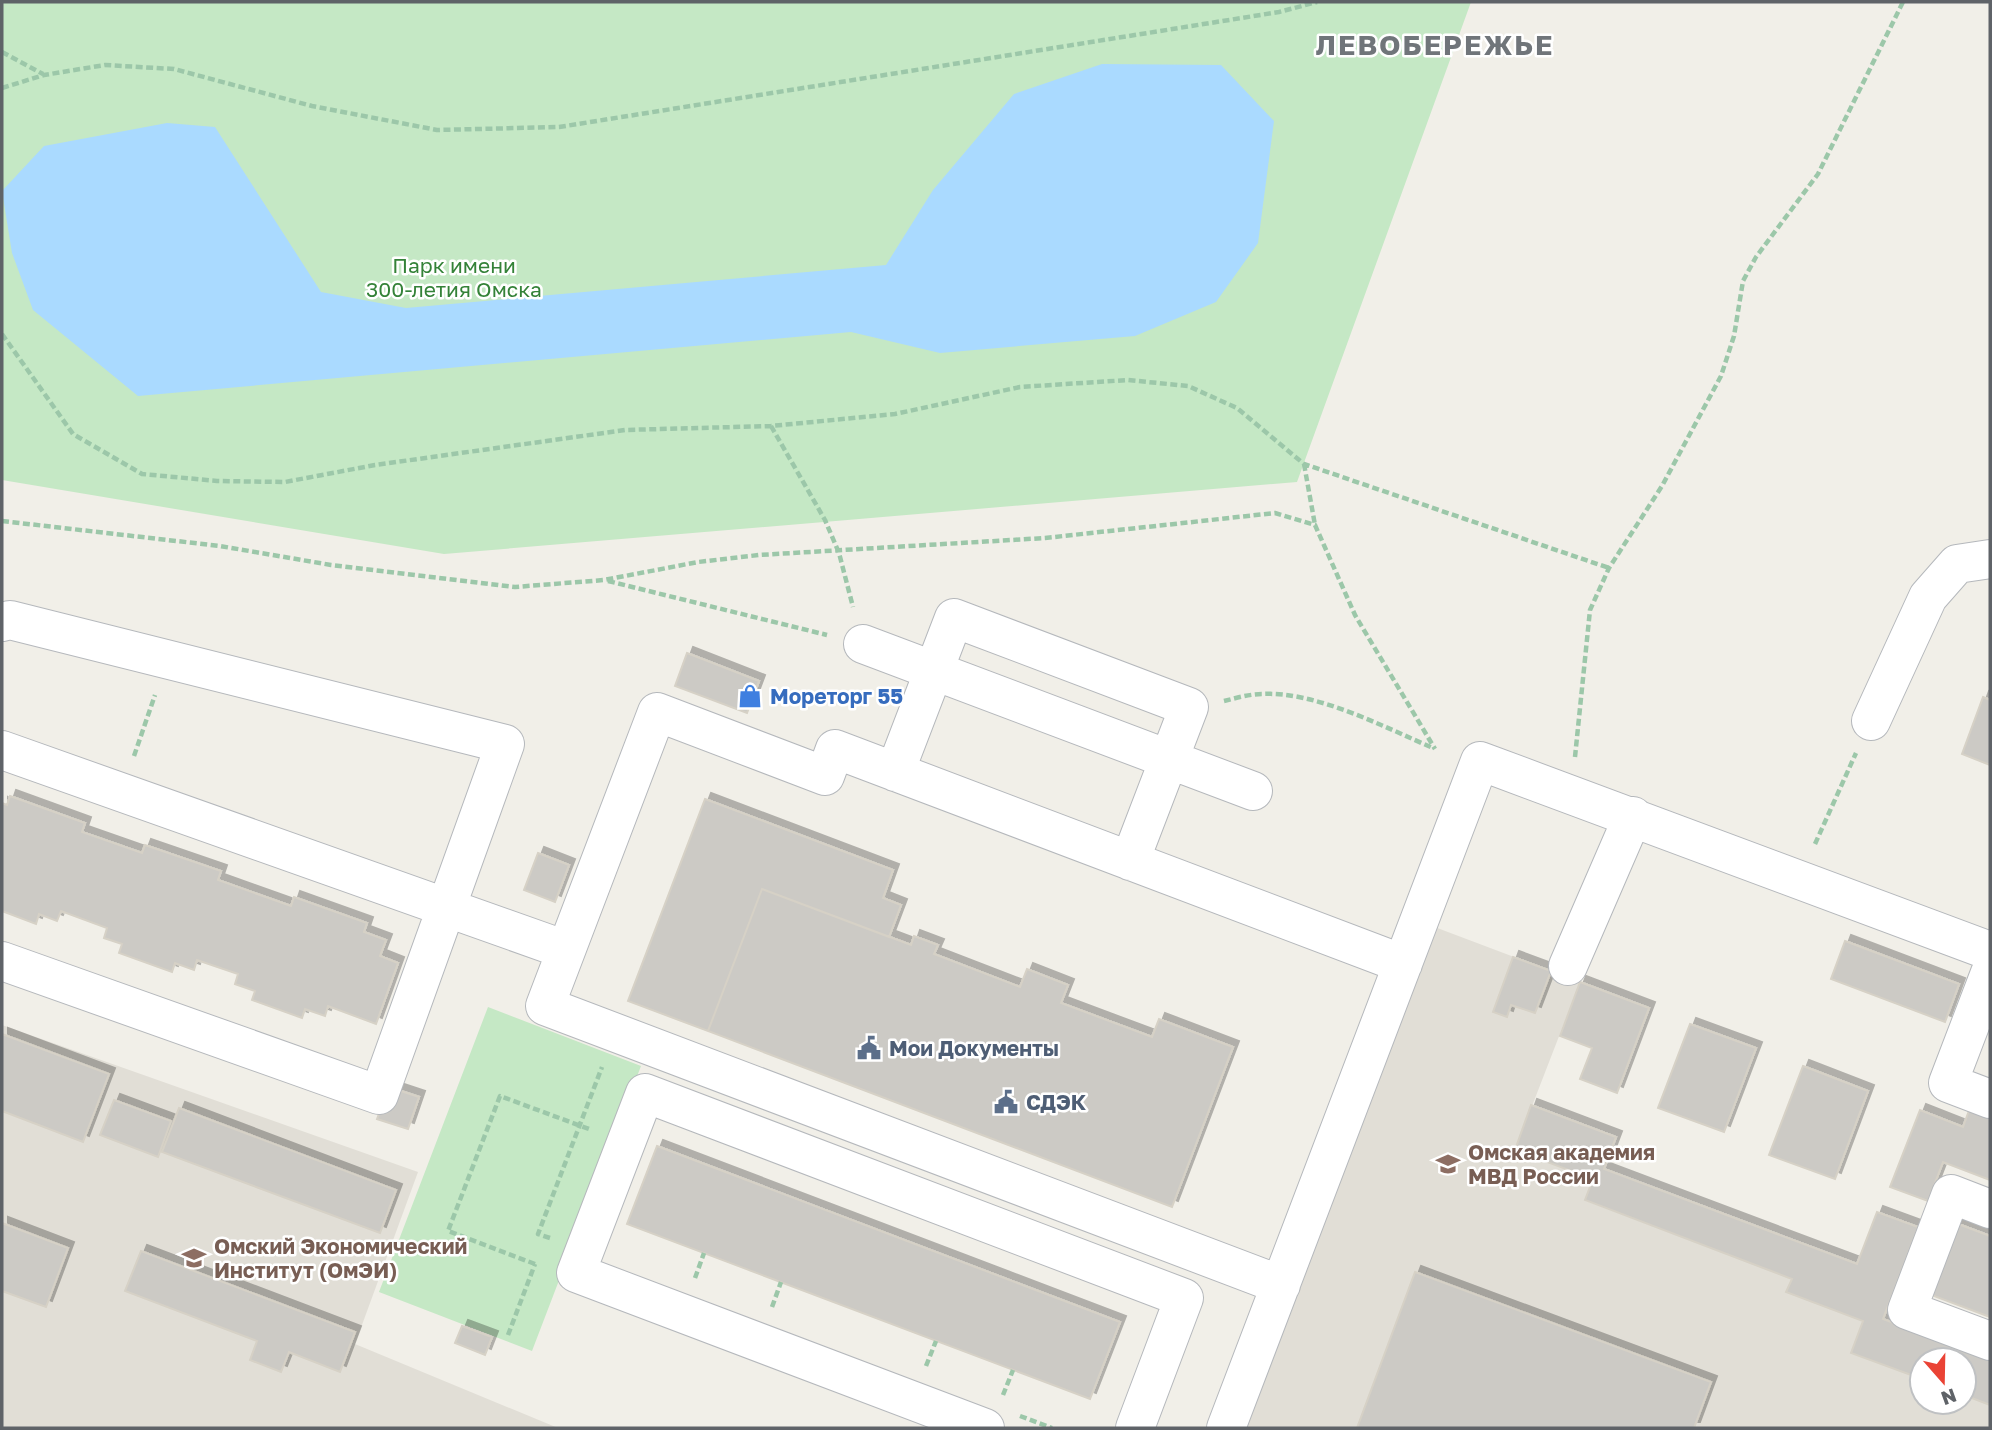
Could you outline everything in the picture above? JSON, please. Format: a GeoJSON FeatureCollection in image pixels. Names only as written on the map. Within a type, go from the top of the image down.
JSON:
{"type":"FeatureCollection","features":[{"type":"Feature","properties":{"kind":"lane"},"geometry":{"type":"LineString","coordinates":[[1871,721],[1928,597],[1957,564],[1990,559]]}},
{"type":"Feature","properties":{"kind":"lane"},"geometry":{"type":"LineString","coordinates":[[895,772],[954,618],[1189,707],[1130,861]]}},
{"type":"Feature","properties":{"kind":"lane"},"geometry":{"type":"LineString","coordinates":[[2,622],[10,620],[505,744],[379,1095],[2,961]]}},
{"type":"Feature","properties":{"kind":"lane"},"geometry":{"type":"LineString","coordinates":[[863,644],[1253,791]]}},
{"type":"Feature","properties":{"kind":"lane"},"geometry":{"type":"LineString","coordinates":[[1281,1285],[545,1006],[566,950],[657,712],[825,776],[835,749],[1403,964]]}},
{"type":"Feature","properties":{"kind":"lane"},"geometry":{"type":"LineString","coordinates":[[2,750],[566,950]]}},
{"type":"Feature","properties":{"kind":"lane"},"geometry":{"type":"LineString","coordinates":[[1226,1428],[1480,761],[1990,951]]}},
{"type":"Feature","properties":{"kind":"lane"},"geometry":{"type":"LineString","coordinates":[[1568,966],[1633,816]]}},
{"type":"Feature","properties":{"kind":"lane"},"geometry":{"type":"LineString","coordinates":[[1990,972],[1948,1083],[1990,1099]]}},
{"type":"Feature","properties":{"kind":"lane"},"geometry":{"type":"LineString","coordinates":[[992,1418],[576,1273],[645,1093],[1184,1298],[1135,1428]]}},
{"type":"Feature","properties":{"kind":"lane"},"geometry":{"type":"LineString","coordinates":[[1990,1209],[1951,1194],[1907,1310],[1990,1341]]}},
{"type":"Feature","properties":{"kind":"path"},"geometry":{"type":"LineString","coordinates":[[2,88],[44,75],[105,65],[174,69],[312,106],[437,130],[559,127],[1279,12],[1317,2]]}},
{"type":"Feature","properties":{"kind":"path"},"geometry":{"type":"LineString","coordinates":[[1571,793],[1590,610],[1609,568],[1662,486],[1721,376],[1734,336],[1743,281],[1756,257],[1818,173],[1903,2]]}},
{"type":"Feature","properties":{"kind":"path"},"geometry":{"type":"LineString","coordinates":[[2,52],[44,75]]}},
{"type":"Feature","properties":{"kind":"path"},"geometry":{"type":"LineString","coordinates":[[2,334],[73,434],[142,474],[218,481],[285,482],[375,465],[625,430],[771,426],[895,414],[1020,387],[1128,380],[1188,386],[1237,408],[1304,464],[1609,568]]}},
{"type":"Feature","properties":{"kind":"path"},"geometry":{"type":"LineString","coordinates":[[604,580],[863,644],[839,553],[825,520],[771,426]]}},
{"type":"Feature","properties":{"kind":"path"},"geometry":{"type":"LineString","coordinates":[[1304,464],[1315,525],[1355,615],[1435,749]]}},
{"type":"Feature","properties":{"kind":"path"},"geometry":{"type":"LineString","coordinates":[[2,520],[220,546],[331,565],[514,587],[604,580],[698,562],[759,555],[839,553],[1045,538],[1275,513],[1315,525]]}},
{"type":"Feature","properties":{"kind":"path"},"geometry":{"type":"LineString","coordinates":[[121,793],[168,659]]}},
{"type":"Feature","properties":{"kind":"path"},"geometry":{"type":"LineString","coordinates":[[1189,707],[1263,694],[1305,699],[1352,714],[1435,749],[1480,761]]}},
{"type":"Feature","properties":{"kind":"path"},"geometry":{"type":"LineString","coordinates":[[1799,879],[1871,721]]}},
{"type":"Feature","properties":{"kind":"path"},"geometry":{"type":"LineString","coordinates":[[542,1246],[546,1236],[538,1234],[615,1033]]}},
{"type":"Feature","properties":{"kind":"path"},"geometry":{"type":"LineString","coordinates":[[536,1264],[448,1231],[500,1096],[580,1126]]}},
{"type":"Feature","properties":{"kind":"path"},"geometry":{"type":"LineString","coordinates":[[690,1291],[704,1253]]}},
{"type":"Feature","properties":{"kind":"path"},"geometry":{"type":"LineString","coordinates":[[509,1335],[539,1255]]}},
{"type":"Feature","properties":{"kind":"path"},"geometry":{"type":"LineString","coordinates":[[767,1320],[782,1282]]}},
{"type":"Feature","properties":{"kind":"path"},"geometry":{"type":"LineString","coordinates":[[921,1378],[936,1341]]}},
{"type":"Feature","properties":{"kind":"path"},"geometry":{"type":"LineString","coordinates":[[992,1418],[1013,1370]]}},
{"type":"Feature","properties":{"kind":"shaded area","name":"Омская академия МВД России"},"geometry":{"type":"Polygon","coordinates":[[[1432,926],[1580,982],[1515,1150],[1593,1179],[1586,1201],[1792,1279],[1787,1292],[1863,1321],[1851,1353],[1908,1374],[1908,1416],[1978,1416],[1978,1400],[1990,1405],[1990,1428],[1241,1428],[1432,926]]]}},
{"type":"Feature","properties":{"kind":"shaded area","name":"Омский Экономический Институт (ОмЭИ)"},"geometry":{"type":"Polygon","coordinates":[[[2,1025],[418,1172],[355,1344],[558,1428],[2,1428],[2,1025]]]}},
{"type":"Feature","properties":{"kind":"green space","name":"Парк имени 300-летия Омска"},"geometry":{"type":"Polygon","coordinates":[[[2,2],[1471,2],[1297,482],[444,554],[2,480],[2,2]]]}},
{"type":"Feature","properties":{"kind":"green space"},"geometry":{"type":"Polygon","coordinates":[[[488,1007],[641,1066],[532,1351],[379,1292],[488,1007]]]}},
{"type":"Feature","properties":{"kind":"water"},"geometry":{"type":"Polygon","coordinates":[[[1102,64],[1221,65],[1274,121],[1258,243],[1216,302],[1135,336],[940,353],[851,332],[138,396],[33,310],[12,253],[2,191],[44,146],[167,123],[215,127],[321,292],[406,308],[886,265],[933,190],[1014,94],[1102,64]]]}},
{"type":"Feature","properties":{"kind":"building"},"geometry":{"type":"Polygon","coordinates":[[[687,653],[759,681],[747,713],[675,686],[687,653]]]}},
{"type":"Feature","properties":{"kind":"building"},"geometry":{"type":"Polygon","coordinates":[[[1983,697],[1990,700],[1990,765],[1962,754],[1983,697]]]}},
{"type":"Feature","properties":{"kind":"building"},"geometry":{"type":"Polygon","coordinates":[[[10,796],[85,823],[82,832],[142,853],[145,845],[221,871],[218,880],[291,906],[294,897],[367,923],[364,932],[386,940],[380,956],[398,963],[376,1024],[328,1006],[325,1016],[305,1009],[302,1018],[252,1000],[255,991],[235,984],[238,974],[197,960],[194,970],[175,963],[172,972],[119,953],[122,944],[104,938],[107,928],[61,911],[57,921],[39,914],[36,924],[2,911],[2,803],[7,805],[10,796]]]}},
{"type":"Feature","properties":{"kind":"building"},"geometry":{"type":"Polygon","coordinates":[[[705,799],[893,870],[883,898],[901,905],[889,937],[762,889],[708,1031],[628,1001],[705,799]]]}},
{"type":"Feature","properties":{"kind":"building"},"geometry":{"type":"Polygon","coordinates":[[[538,853],[569,865],[555,902],[524,890],[538,853]]]}},
{"type":"Feature","properties":{"kind":"building"},"geometry":{"type":"Polygon","coordinates":[[[762,889],[911,945],[914,936],[938,945],[934,954],[1020,987],[1027,969],[1068,985],[1061,1003],[1152,1037],[1159,1019],[1233,1047],[1172,1207],[708,1031],[762,889]]]}},
{"type":"Feature","properties":{"kind":"building"},"geometry":{"type":"Polygon","coordinates":[[[1845,941],[1959,984],[1945,1022],[1831,979],[1845,941]]]}},
{"type":"Feature","properties":{"kind":"building"},"geometry":{"type":"Polygon","coordinates":[[[1513,957],[1551,971],[1535,1013],[1511,1005],[1507,1017],[1493,1012],[1513,957]]]}},
{"type":"Feature","properties":{"kind":"building"},"geometry":{"type":"Polygon","coordinates":[[[1580,982],[1649,1008],[1617,1093],[1580,1079],[1592,1048],[1560,1036],[1580,982]]]}},
{"type":"Feature","properties":{"kind":"building"},"geometry":{"type":"Polygon","coordinates":[[[1690,1024],[1756,1048],[1724,1132],[1658,1108],[1690,1024]]]}},
{"type":"Feature","properties":{"kind":"building"},"geometry":{"type":"Polygon","coordinates":[[[2,1034],[109,1074],[83,1142],[2,1111],[2,1034]]]}},
{"type":"Feature","properties":{"kind":"building"},"geometry":{"type":"Polygon","coordinates":[[[1803,1066],[1868,1091],[1835,1179],[1769,1155],[1803,1066]]]}},
{"type":"Feature","properties":{"kind":"building"},"geometry":{"type":"Polygon","coordinates":[[[389,1087],[419,1097],[408,1129],[377,1119],[389,1087]]]}},
{"type":"Feature","properties":{"kind":"building"},"geometry":{"type":"Polygon","coordinates":[[[114,1100],[171,1121],[158,1157],[100,1135],[114,1100]]]}},
{"type":"Feature","properties":{"kind":"building"},"geometry":{"type":"Polygon","coordinates":[[[1531,1105],[1616,1137],[1604,1169],[1857,1264],[1877,1212],[1918,1227],[1883,1319],[1953,1346],[1908,1346],[1908,1374],[1851,1353],[1863,1321],[1786,1292],[1792,1279],[1585,1200],[1593,1179],[1515,1150],[1531,1105]]]}},
{"type":"Feature","properties":{"kind":"building"},"geometry":{"type":"Polygon","coordinates":[[[1971,1105],[1990,1113],[1990,1180],[1943,1162],[1928,1201],[1890,1187],[1920,1110],[1963,1127],[1971,1105]]]}},
{"type":"Feature","properties":{"kind":"building"},"geometry":{"type":"Polygon","coordinates":[[[179,1108],[396,1190],[380,1233],[162,1152],[179,1108]]]}},
{"type":"Feature","properties":{"kind":"building"},"geometry":{"type":"Polygon","coordinates":[[[657,1146],[1120,1322],[1090,1399],[627,1224],[657,1146]]]}},
{"type":"Feature","properties":{"kind":"building"},"geometry":{"type":"Polygon","coordinates":[[[1953,1222],[1990,1236],[1990,1317],[1926,1293],[1953,1222]]]}},
{"type":"Feature","properties":{"kind":"building"},"geometry":{"type":"Polygon","coordinates":[[[2,1223],[68,1248],[46,1307],[2,1291],[2,1223]]]}},
{"type":"Feature","properties":{"kind":"building"},"geometry":{"type":"Polygon","coordinates":[[[141,1251],[355,1332],[340,1372],[289,1352],[281,1372],[250,1360],[257,1341],[125,1291],[141,1251]]]}},
{"type":"Feature","properties":{"kind":"building"},"geometry":{"type":"Polygon","coordinates":[[[1415,1272],[1711,1382],[1694,1428],[1357,1428],[1415,1272]]]}},
{"type":"Feature","properties":{"kind":"building"},"geometry":{"type":"Polygon","coordinates":[[[462,1326],[492,1337],[485,1355],[455,1343],[462,1326]]]}},
{"type":"Feature","properties":{"kind":"building"},"geometry":{"type":"Polygon","coordinates":[[[1978,1355],[1990,1360],[1990,1405],[1978,1400],[1978,1355]]]}},
{"type":"Feature","properties":{"kind":"place","name":"Мореторг 55"},"geometry":{"type":"Point","coordinates":[750,696]}},
{"type":"Feature","properties":{"kind":"place","name":"Мои Документы"},"geometry":{"type":"Point","coordinates":[869,1048]}},
{"type":"Feature","properties":{"kind":"place","name":"СДЭК"},"geometry":{"type":"Point","coordinates":[1006,1102]}},
{"type":"Feature","properties":{"kind":"place","name":"Омская академия МВД России"},"geometry":{"type":"Point","coordinates":[1448,1164]}},
{"type":"Feature","properties":{"kind":"place","name":"Омский Экономический Институт (ОмЭИ)"},"geometry":{"type":"Point","coordinates":[194,1258]}},
{"type":"Feature","properties":{"kind":"district","name":"ЛЕВОБЕРЕЖЬЕ"},"geometry":{"type":"Point","coordinates":[1435,44]}}]}
